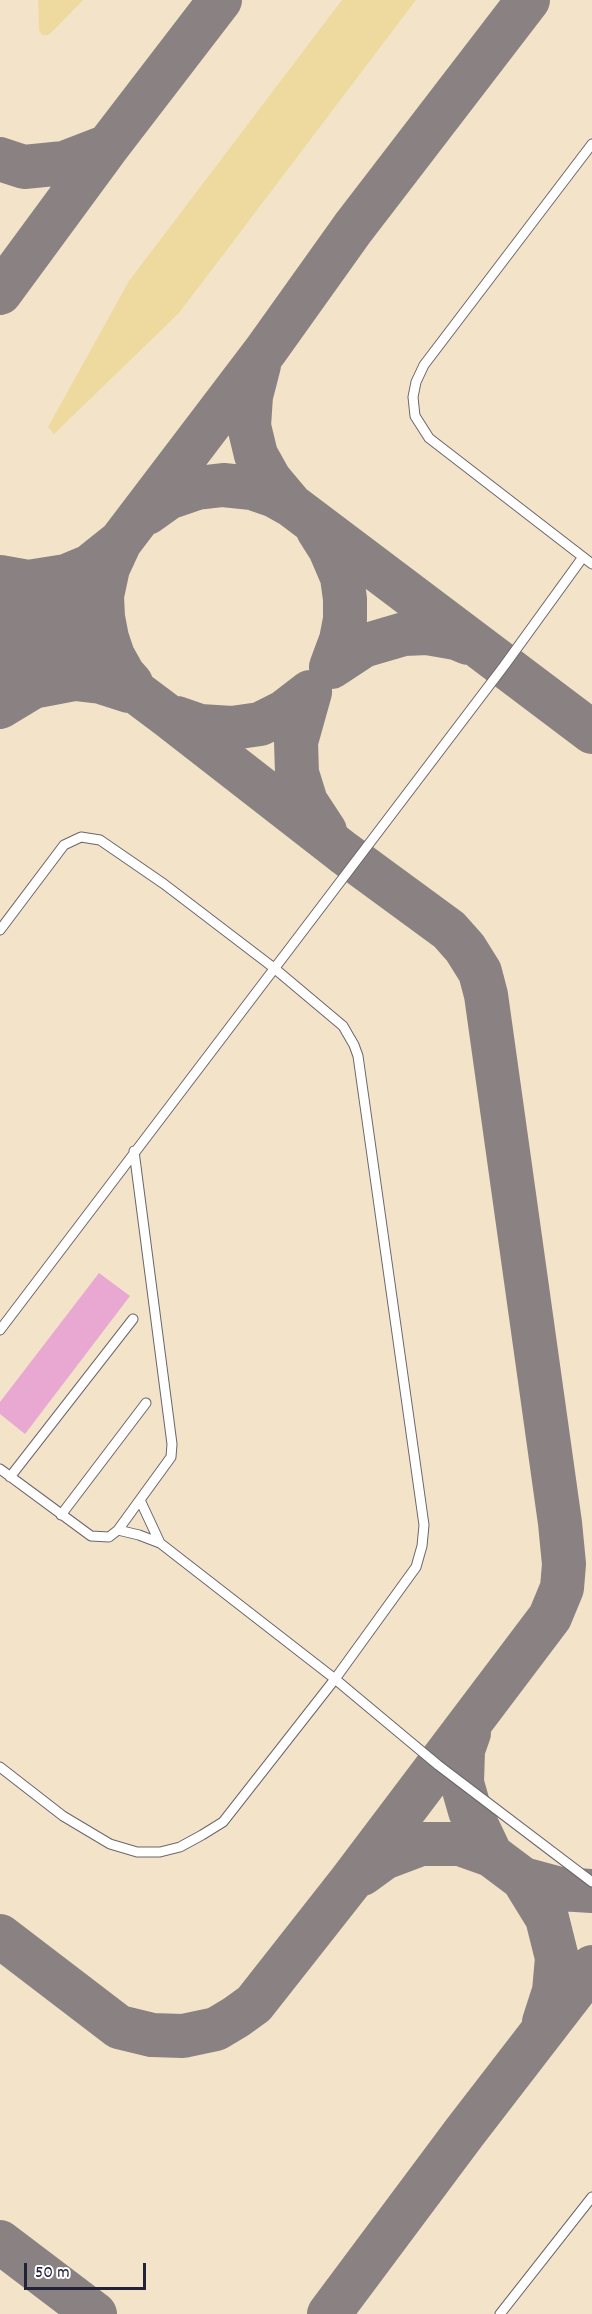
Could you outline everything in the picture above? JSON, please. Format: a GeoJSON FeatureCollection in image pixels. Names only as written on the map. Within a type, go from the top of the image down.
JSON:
{"type":"FeatureCollection","features":[{"type":"Feature","properties":{"kind":"lane"},"geometry":{"type":"LineString","coordinates":[[592,144],[424,366],[416,382],[413,397],[415,416],[429,438],[592,564]]}},
{"type":"Feature","properties":{"kind":"lane"},"geometry":{"type":"LineString","coordinates":[[0,1330],[504,666],[583,557]]}},
{"type":"Feature","properties":{"kind":"lane"},"geometry":{"type":"LineString","coordinates":[[0,930],[64,846],[81,837],[91,837],[109,844],[274,968],[343,1026],[358,1056],[423,1515],[422,1546],[416,1567],[335,1679],[223,1822],[180,1847],[160,1852],[137,1852],[110,1844],[63,1816],[0,1767]]}},
{"type":"Feature","properties":{"kind":"lane"},"geometry":{"type":"LineString","coordinates":[[0,1469],[91,1536],[109,1537],[118,1530],[171,1458],[172,1444],[134,1151]]}},
{"type":"Feature","properties":{"kind":"lane"},"geometry":{"type":"LineString","coordinates":[[10,1477],[132,1319]]}},
{"type":"Feature","properties":{"kind":"lane"},"geometry":{"type":"LineString","coordinates":[[61,1515],[146,1403]]}},
{"type":"Feature","properties":{"kind":"lane"},"geometry":{"type":"LineString","coordinates":[[140,1500],[160,1543]]}},
{"type":"Feature","properties":{"kind":"lane"},"geometry":{"type":"LineString","coordinates":[[118,1530],[160,1543],[335,1679],[438,1765],[592,1882]]}},
{"type":"Feature","properties":{"kind":"lane"},"geometry":{"type":"LineString","coordinates":[[500,2314],[592,2197]]}},
{"type":"Feature","properties":{"kind":"sand"},"geometry":{"type":"Polygon","coordinates":[[[38,0],[83,0],[54,30],[48,35],[42,35],[39,30],[38,0]]]}},
{"type":"Feature","properties":{"kind":"sand"},"geometry":{"type":"Polygon","coordinates":[[[342,0],[416,0],[179,313],[54,434],[48,427],[129,281],[342,0]]]}},
{"type":"Feature","properties":{"kind":"building"},"geometry":{"type":"Polygon","coordinates":[[[99,1273],[130,1296],[25,1434],[0,1414],[0,1402],[99,1273]]]}},
{"type":"Feature","properties":{"kind":"taxiway"},"geometry":{"type":"LineString","coordinates":[[0,293],[108,146],[220,0]]}},
{"type":"Feature","properties":{"kind":"taxiway"},"geometry":{"type":"LineString","coordinates":[[0,700],[266,350],[353,228],[528,0]]}},
{"type":"Feature","properties":{"kind":"taxiway"},"geometry":{"type":"LineString","coordinates":[[0,159],[24,167],[64,163],[108,146]]}},
{"type":"Feature","properties":{"kind":"taxiway"},"geometry":{"type":"LineString","coordinates":[[259,365],[251,396],[249,426],[256,455],[270,480],[291,505]]}},
{"type":"Feature","properties":{"kind":"taxiway"},"geometry":{"type":"LineString","coordinates":[[147,513],[168,498],[197,488],[223,485],[252,488],[275,496],[291,505],[592,732]]}},
{"type":"Feature","properties":{"kind":"taxiway"},"geometry":{"type":"LineString","coordinates":[[318,530],[330,549],[342,577],[345,599],[345,619],[341,640],[331,667]]}},
{"type":"Feature","properties":{"kind":"taxiway"},"geometry":{"type":"LineString","coordinates":[[0,577],[28,582],[66,576],[90,566],[120,542],[108,568],[102,596],[103,617],[113,656],[131,683]]}},
{"type":"Feature","properties":{"kind":"taxiway"},"geometry":{"type":"LineString","coordinates":[[0,590],[168,716],[344,853],[449,930],[465,948],[480,972],[486,995],[564,1564],[562,1588],[550,1617],[350,1882],[254,2004],[236,2017],[216,2029],[183,2036],[152,2035],[119,2027],[0,1936]]}},
{"type":"Feature","properties":{"kind":"taxiway"},"geometry":{"type":"LineString","coordinates":[[0,628],[5,647],[3,675],[0,683]]}},
{"type":"Feature","properties":{"kind":"taxiway"},"geometry":{"type":"LineString","coordinates":[[331,667],[363,646],[404,634],[427,633],[456,638],[468,643]]}},
{"type":"Feature","properties":{"kind":"taxiway"},"geometry":{"type":"LineString","coordinates":[[0,707],[33,687],[75,679],[101,682],[129,691]]}},
{"type":"Feature","properties":{"kind":"taxiway"},"geometry":{"type":"LineString","coordinates":[[177,718],[200,726],[232,728],[260,724],[284,712],[310,692],[296,742],[297,773],[306,802],[325,831]]}},
{"type":"Feature","properties":{"kind":"taxiway"},"geometry":{"type":"LineString","coordinates":[[469,1733],[463,1750],[462,1783],[470,1811],[491,1855],[523,1879],[560,1889],[592,1891]]}},
{"type":"Feature","properties":{"kind":"taxiway"},"geometry":{"type":"LineString","coordinates":[[362,1874],[384,1858],[421,1844],[460,1844],[491,1855],[523,1879],[547,1918],[557,1958],[554,1991],[544,2022]]}},
{"type":"Feature","properties":{"kind":"taxiway"},"geometry":{"type":"LineString","coordinates":[[329,2314],[592,1967]]}},
{"type":"Feature","properties":{"kind":"taxiway"},"geometry":{"type":"LineString","coordinates":[[0,2242],[95,2314]]}}]}
